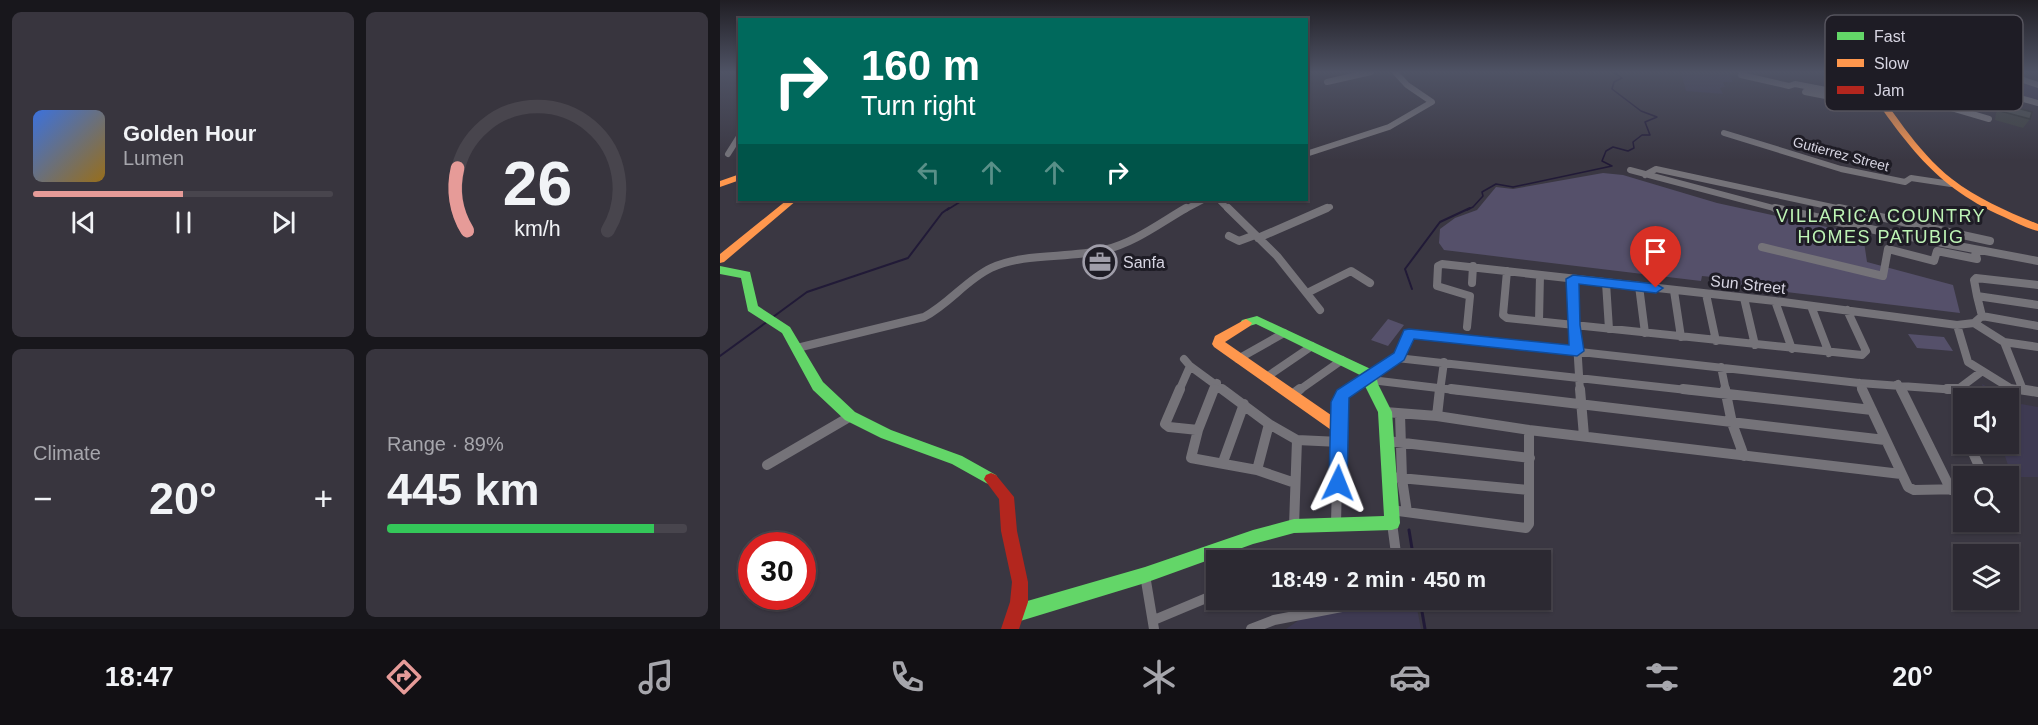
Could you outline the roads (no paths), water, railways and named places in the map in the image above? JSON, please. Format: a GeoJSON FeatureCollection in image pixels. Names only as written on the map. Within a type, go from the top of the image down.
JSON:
{"type":"FeatureCollection","features":[{"type":"Feature","properties":{"kind":"street"},"geometry":{"type":"LineString","coordinates":[[1308,153],[1374,132],[1423,110],[1431,101]]}},
{"type":"Feature","properties":{"kind":"street"},"geometry":{"type":"LineString","coordinates":[[1890,111],[1910,141],[1951,184],[1989,207],[2038,228]]}},
{"type":"Feature","properties":{"kind":"street"},"geometry":{"type":"LineString","coordinates":[[1962,111],[1989,119]]}},
{"type":"Feature","properties":{"kind":"street","name":"Gutierrez Street"},"geometry":{"type":"LineString","coordinates":[[1724,133],[1854,172],[1905,182],[1911,178],[1951,184]]}},
{"type":"Feature","properties":{"kind":"street"},"geometry":{"type":"LineString","coordinates":[[728,154],[738,139]]}},
{"type":"Feature","properties":{"kind":"street"},"geometry":{"type":"LineString","coordinates":[[1645,175],[1656,169],[1990,241]]}},
{"type":"Feature","properties":{"kind":"street"},"geometry":{"type":"LineString","coordinates":[[1630,170],[1696,190],[1975,251],[2038,261]]}},
{"type":"Feature","properties":{"kind":"street"},"geometry":{"type":"LineString","coordinates":[[720,184],[738,178]]}},
{"type":"Feature","properties":{"kind":"street"},"geometry":{"type":"LineString","coordinates":[[720,260],[791,201]]}},
{"type":"Feature","properties":{"kind":"street"},"geometry":{"type":"LineString","coordinates":[[797,348],[924,317],[941,308],[991,268],[1023,260],[1107,249],[1132,239],[1180,210],[1201,201]]}},
{"type":"Feature","properties":{"kind":"street"},"geometry":{"type":"LineString","coordinates":[[1220,201],[1277,256],[1320,310]]}},
{"type":"Feature","properties":{"kind":"street"},"geometry":{"type":"LineString","coordinates":[[1796,212],[1798,201]]}},
{"type":"Feature","properties":{"kind":"street"},"geometry":{"type":"LineString","coordinates":[[1229,236],[1239,242],[1330,207]]}},
{"type":"Feature","properties":{"kind":"street"},"geometry":{"type":"LineString","coordinates":[[1959,236],[1961,248]]}},
{"type":"Feature","properties":{"kind":"street"},"geometry":{"type":"LineString","coordinates":[[1762,247],[1883,276],[1886,250],[1934,261],[1937,251],[1977,259],[1975,251]]}},
{"type":"Feature","properties":{"kind":"street","name":"Sun Street"},"geometry":{"type":"LineString","coordinates":[[1467,327],[1470,296],[1437,286],[1438,266],[1448,263],[1957,325],[1974,324]]}},
{"type":"Feature","properties":{"kind":"street"},"geometry":{"type":"LineString","coordinates":[[1472,283],[1473,267]]}},
{"type":"Feature","properties":{"kind":"street"},"geometry":{"type":"LineString","coordinates":[[720,270],[746,275],[752,308],[789,334],[818,389],[850,416],[867,427],[968,466],[1000,485],[1005,495],[1007,526],[1018,561],[1021,583],[1017,613],[1010,629]]}},
{"type":"Feature","properties":{"kind":"street"},"geometry":{"type":"LineString","coordinates":[[1307,293],[1351,271],[1370,283]]}},
{"type":"Feature","properties":{"kind":"street"},"geometry":{"type":"LineString","coordinates":[[1506,271],[1503,315],[1508,318],[1792,350],[1862,355],[1866,351],[1847,310]]}},
{"type":"Feature","properties":{"kind":"street"},"geometry":{"type":"LineString","coordinates":[[1539,321],[1540,275]]}},
{"type":"Feature","properties":{"kind":"street"},"geometry":{"type":"LineString","coordinates":[[1982,316],[1974,280],[1976,278],[2038,285]]}},
{"type":"Feature","properties":{"kind":"street"},"geometry":{"type":"LineString","coordinates":[[1573,279],[1573,325],[1580,377],[1584,436]]}},
{"type":"Feature","properties":{"kind":"street"},"geometry":{"type":"LineString","coordinates":[[1606,283],[1609,329]]}},
{"type":"Feature","properties":{"kind":"street"},"geometry":{"type":"LineString","coordinates":[[1639,286],[1644,333]]}},
{"type":"Feature","properties":{"kind":"street"},"geometry":{"type":"LineString","coordinates":[[1674,291],[1681,337]]}},
{"type":"Feature","properties":{"kind":"street"},"geometry":{"type":"LineString","coordinates":[[1706,294],[1716,341]]}},
{"type":"Feature","properties":{"kind":"street"},"geometry":{"type":"LineString","coordinates":[[1977,296],[2038,306]]}},
{"type":"Feature","properties":{"kind":"street"},"geometry":{"type":"LineString","coordinates":[[1744,298],[1755,345]]}},
{"type":"Feature","properties":{"kind":"street"},"geometry":{"type":"LineString","coordinates":[[1775,302],[1792,350]]}},
{"type":"Feature","properties":{"kind":"street"},"geometry":{"type":"LineString","coordinates":[[1811,306],[1829,353]]}},
{"type":"Feature","properties":{"kind":"street"},"geometry":{"type":"LineString","coordinates":[[1982,316],[1974,324],[2004,342],[2038,347]]}},
{"type":"Feature","properties":{"kind":"street"},"geometry":{"type":"LineString","coordinates":[[1982,316],[2038,326]]}},
{"type":"Feature","properties":{"kind":"street"},"geometry":{"type":"LineString","coordinates":[[1339,428],[1238,359],[1218,344],[1217,340],[1253,319],[1342,360],[1371,377],[1439,388],[1885,440]]}},
{"type":"Feature","properties":{"kind":"street"},"geometry":{"type":"LineString","coordinates":[[1957,325],[1968,362],[2010,388],[2038,392]]}},
{"type":"Feature","properties":{"kind":"street"},"geometry":{"type":"LineString","coordinates":[[1238,359],[1284,333]]}},
{"type":"Feature","properties":{"kind":"street"},"geometry":{"type":"LineString","coordinates":[[1336,524],[1340,442],[1339,402],[1342,394],[1397,358],[1409,333],[1859,382],[1953,390]]}},
{"type":"Feature","properties":{"kind":"street"},"geometry":{"type":"LineString","coordinates":[[2004,342],[2023,390]]}},
{"type":"Feature","properties":{"kind":"street"},"geometry":{"type":"LineString","coordinates":[[1265,378],[1312,346]]}},
{"type":"Feature","properties":{"kind":"street"},"geometry":{"type":"LineString","coordinates":[[1397,358],[1872,410]]}},
{"type":"Feature","properties":{"kind":"street"},"geometry":{"type":"LineString","coordinates":[[1292,396],[1342,360]]}},
{"type":"Feature","properties":{"kind":"street"},"geometry":{"type":"LineString","coordinates":[[1198,430],[1169,428],[1166,424],[1187,362],[1269,424],[1297,440],[1340,442]]}},
{"type":"Feature","properties":{"kind":"street"},"geometry":{"type":"LineString","coordinates":[[1437,416],[1444,362]]}},
{"type":"Feature","properties":{"kind":"street"},"geometry":{"type":"LineString","coordinates":[[1721,367],[1732,423],[1744,456]]}},
{"type":"Feature","properties":{"kind":"street"},"geometry":{"type":"LineString","coordinates":[[1960,388],[1981,372]]}},
{"type":"Feature","properties":{"kind":"street"},"geometry":{"type":"LineString","coordinates":[[1371,377],[1394,441],[1396,478],[1392,517],[1396,550]]}},
{"type":"Feature","properties":{"kind":"street"},"geometry":{"type":"LineString","coordinates":[[1859,382],[1900,474],[1911,489],[1953,490]]}},
{"type":"Feature","properties":{"kind":"street"},"geometry":{"type":"LineString","coordinates":[[1217,383],[1198,430],[1191,458],[1224,462],[1295,483]]}},
{"type":"Feature","properties":{"kind":"street"},"geometry":{"type":"LineString","coordinates":[[1899,384],[1950,490]]}},
{"type":"Feature","properties":{"kind":"street"},"geometry":{"type":"LineString","coordinates":[[1224,462],[1244,404]]}},
{"type":"Feature","properties":{"kind":"street"},"geometry":{"type":"LineString","coordinates":[[1385,412],[1437,416],[1529,430],[1900,474]]}},
{"type":"Feature","properties":{"kind":"street"},"geometry":{"type":"LineString","coordinates":[[1394,441],[1400,414]]}},
{"type":"Feature","properties":{"kind":"street"},"geometry":{"type":"LineString","coordinates":[[767,465],[850,416]]}},
{"type":"Feature","properties":{"kind":"street"},"geometry":{"type":"LineString","coordinates":[[1257,470],[1269,424]]}},
{"type":"Feature","properties":{"kind":"street"},"geometry":{"type":"LineString","coordinates":[[1017,613],[1145,575],[1253,537],[1294,526],[1336,524],[1392,517],[1407,512],[1526,528],[1529,524],[1529,430]]}},
{"type":"Feature","properties":{"kind":"street"},"geometry":{"type":"LineString","coordinates":[[1294,526],[1297,440]]}},
{"type":"Feature","properties":{"kind":"street"},"geometry":{"type":"LineString","coordinates":[[1394,441],[1530,458]]}},
{"type":"Feature","properties":{"kind":"street"},"geometry":{"type":"LineString","coordinates":[[1396,478],[1529,490]]}},
{"type":"Feature","properties":{"kind":"street"},"geometry":{"type":"LineString","coordinates":[[1396,478],[1407,512]]}},
{"type":"Feature","properties":{"kind":"street"},"geometry":{"type":"LineString","coordinates":[[1145,575],[1154,625],[1206,599]]}},
{"type":"Feature","properties":{"kind":"street"},"geometry":{"type":"LineString","coordinates":[[1251,629],[1274,620],[1326,610]]}},
{"type":"Feature","properties":{"kind":"waterway"},"geometry":{"type":"LineString","coordinates":[[1467,210],[1483,196],[1482,192],[1496,184],[1513,187],[1612,166],[1602,161],[1606,151],[1613,147],[1628,151],[1634,148],[1633,142],[1642,135],[1650,135],[1645,122],[1657,117],[1641,111],[1628,101]]}},
{"type":"Feature","properties":{"kind":"waterway"},"geometry":{"type":"LineString","coordinates":[[947,210],[961,201]]}},
{"type":"Feature","properties":{"kind":"waterway"},"geometry":{"type":"LineString","coordinates":[[773,317],[807,292],[908,258],[942,213],[949,208]]}},
{"type":"Feature","properties":{"kind":"waterway"},"geometry":{"type":"LineString","coordinates":[[1412,289],[1405,269],[1440,222],[1470,208]]}},
{"type":"Feature","properties":{"kind":"waterway"},"geometry":{"type":"LineString","coordinates":[[720,356],[768,321]]}},
{"type":"Feature","properties":{"kind":"waterway"},"geometry":{"type":"LineString","coordinates":[[1409,530],[1412,550]]}},
{"type":"Feature","properties":{"kind":"waterway"},"geometry":{"type":"LineString","coordinates":[[1422,610],[1425,629]]}},
{"type":"Feature","properties":{"kind":"place","name":"Sanfa"},"geometry":{"type":"Point","coordinates":[1100,262]}},
{"type":"Feature","properties":{"kind":"district","name":"VILLARICA COUNTRY HOMES PATUBIG"},"geometry":{"type":"Point","coordinates":[1881,226]}}]}
